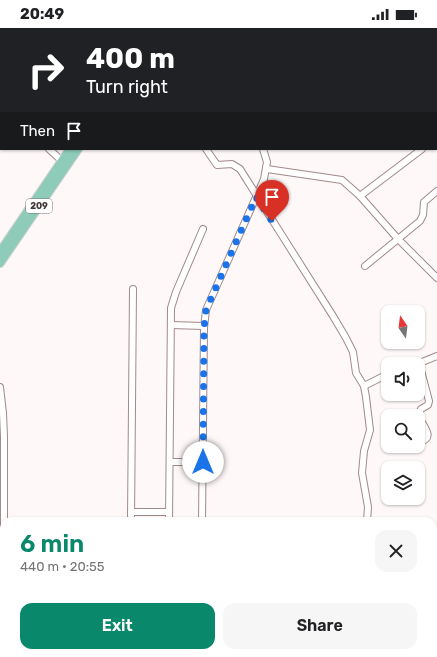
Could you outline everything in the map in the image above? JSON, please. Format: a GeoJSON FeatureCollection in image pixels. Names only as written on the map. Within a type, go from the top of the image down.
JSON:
{"type":"FeatureCollection","features":[{"type":"Feature","properties":{"kind":"main road","name":"209"},"geometry":{"type":"LineString","coordinates":[[0,252],[69,150]]}},
{"type":"Feature","properties":{"kind":"main road","name":"209"},"geometry":{"type":"LineString","coordinates":[[0,262],[77,150]]}},
{"type":"Feature","properties":{"kind":"street"},"geometry":{"type":"LineString","coordinates":[[50,150],[62,160]]}},
{"type":"Feature","properties":{"kind":"street"},"geometry":{"type":"LineString","coordinates":[[207,150],[217,165],[232,164],[240,169],[256,197],[346,338],[354,358],[356,373],[364,386],[367,403],[370,430],[362,464],[363,481],[368,507],[367,517]]}},
{"type":"Feature","properties":{"kind":"street"},"geometry":{"type":"LineString","coordinates":[[202,517],[204,326],[206,310],[267,169],[267,162],[263,150]]}},
{"type":"Feature","properties":{"kind":"street"},"geometry":{"type":"LineString","coordinates":[[360,196],[421,150]]}},
{"type":"Feature","properties":{"kind":"street"},"geometry":{"type":"LineString","coordinates":[[267,169],[342,180],[360,196],[398,239],[437,278]]}},
{"type":"Feature","properties":{"kind":"street"},"geometry":{"type":"LineString","coordinates":[[365,266],[420,221],[423,215],[424,202],[437,191]]}},
{"type":"Feature","properties":{"kind":"street"},"geometry":{"type":"LineString","coordinates":[[170,517],[171,308],[176,292],[203,229]]}},
{"type":"Feature","properties":{"kind":"street"},"geometry":{"type":"LineString","coordinates":[[131,517],[133,289]]}},
{"type":"Feature","properties":{"kind":"street"},"geometry":{"type":"LineString","coordinates":[[171,325],[204,326]]}},
{"type":"Feature","properties":{"kind":"street"},"geometry":{"type":"LineString","coordinates":[[425,361],[437,356]]}},
{"type":"Feature","properties":{"kind":"street"},"geometry":{"type":"LineString","coordinates":[[364,386],[381,378]]}},
{"type":"Feature","properties":{"kind":"street"},"geometry":{"type":"LineString","coordinates":[[0,387],[4,436],[2,508]]}},
{"type":"Feature","properties":{"kind":"street"},"geometry":{"type":"LineString","coordinates":[[421,409],[428,405],[429,401],[425,388]]}},
{"type":"Feature","properties":{"kind":"street"},"geometry":{"type":"LineString","coordinates":[[425,428],[430,437],[425,441]]}},
{"type":"Feature","properties":{"kind":"street"},"geometry":{"type":"LineString","coordinates":[[170,462],[203,462]]}},
{"type":"Feature","properties":{"kind":"street"},"geometry":{"type":"LineString","coordinates":[[131,512],[170,512]]}},
{"type":"Feature","properties":{"kind":"route"},"geometry":{"type":"LineString","coordinates":[[203,462],[204,328],[206,310],[256,197],[272,221]]}}]}
